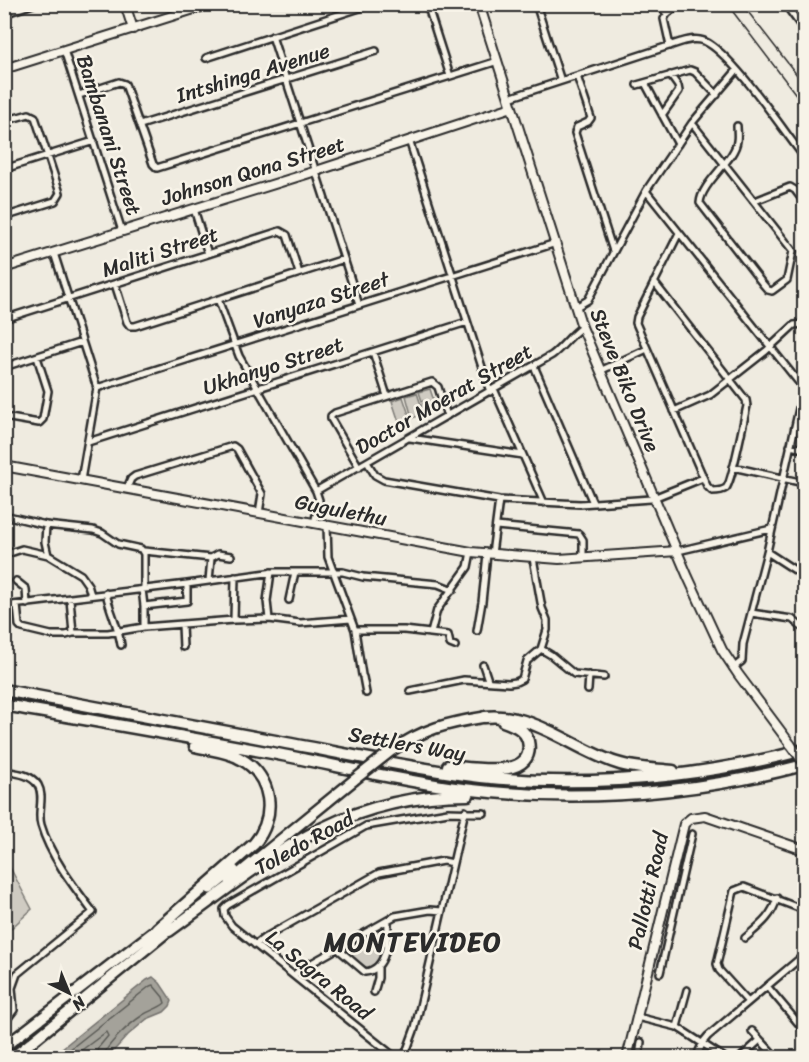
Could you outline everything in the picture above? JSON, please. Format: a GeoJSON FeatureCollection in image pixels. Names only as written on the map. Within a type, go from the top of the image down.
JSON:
{"type":"FeatureCollection","features":[{"type":"Feature","properties":{"kind":"highway","name":"Settlers Way"},"geometry":{"type":"LineString","coordinates":[[4,690],[391,757],[487,777],[538,781],[649,778],[700,772],[804,750]]}},
{"type":"Feature","properties":{"kind":"highway","name":"Settlers Way"},"geometry":{"type":"LineString","coordinates":[[4,705],[428,783],[471,790],[531,795],[609,795],[678,790],[738,780],[804,764]]}},
{"type":"Feature","properties":{"kind":"highway"},"geometry":{"type":"LineString","coordinates":[[4,705],[231,754],[250,765],[259,774],[269,795],[270,808],[258,840],[157,929]]}},
{"type":"Feature","properties":{"kind":"highway"},"geometry":{"type":"LineString","coordinates":[[391,757],[495,770],[518,765],[528,750],[528,741],[523,732],[512,724],[485,717]]}},
{"type":"Feature","properties":{"kind":"highway"},"geometry":{"type":"LineString","coordinates":[[485,717],[512,718],[533,724],[616,763],[649,770],[682,771],[784,755]]}},
{"type":"Feature","properties":{"kind":"highway"},"geometry":{"type":"LineString","coordinates":[[169,931],[284,848],[346,817],[386,804],[427,797],[531,795]]}},
{"type":"Feature","properties":{"kind":"main road"},"geometry":{"type":"LineString","coordinates":[[12,1058],[354,780],[391,757],[420,733],[436,726],[485,717]]}},
{"type":"Feature","properties":{"kind":"main road"},"geometry":{"type":"LineString","coordinates":[[4,1047],[234,870],[272,845]]}},
{"type":"Feature","properties":{"kind":"street"},"geometry":{"type":"LineString","coordinates":[[4,14],[33,4]]}},
{"type":"Feature","properties":{"kind":"street"},"geometry":{"type":"LineString","coordinates":[[125,4],[133,29]]}},
{"type":"Feature","properties":{"kind":"street"},"geometry":{"type":"LineString","coordinates":[[4,69],[210,4]]}},
{"type":"Feature","properties":{"kind":"street"},"geometry":{"type":"LineString","coordinates":[[206,58],[372,4]]}},
{"type":"Feature","properties":{"kind":"street"},"geometry":{"type":"LineString","coordinates":[[427,4],[450,76]]}},
{"type":"Feature","properties":{"kind":"street","name":"Steve Biko Drive"},"geometry":{"type":"LineString","coordinates":[[479,4],[512,100],[582,327],[676,551],[722,650],[804,764]]}},
{"type":"Feature","properties":{"kind":"street"},"geometry":{"type":"LineString","coordinates":[[536,4],[561,81]]}},
{"type":"Feature","properties":{"kind":"street"},"geometry":{"type":"LineString","coordinates":[[659,4],[667,14]]}},
{"type":"Feature","properties":{"kind":"street"},"geometry":{"type":"LineString","coordinates":[[670,46],[664,23],[667,14],[679,4]]}},
{"type":"Feature","properties":{"kind":"street"},"geometry":{"type":"LineString","coordinates":[[785,4],[804,30]]}},
{"type":"Feature","properties":{"kind":"street"},"geometry":{"type":"LineString","coordinates":[[272,36],[359,305]]}},
{"type":"Feature","properties":{"kind":"street"},"geometry":{"type":"LineString","coordinates":[[512,100],[561,81],[670,46],[689,40],[702,40],[711,45],[737,70],[804,157]]}},
{"type":"Feature","properties":{"kind":"street","name":"Bambanani Street"},"geometry":{"type":"LineString","coordinates":[[64,50],[122,231]]}},
{"type":"Feature","properties":{"kind":"street","name":"Intshinga Avenue"},"geometry":{"type":"LineString","coordinates":[[140,125],[376,51]]}},
{"type":"Feature","properties":{"kind":"street"},"geometry":{"type":"LineString","coordinates":[[79,95],[123,82],[128,88],[153,164],[157,168],[498,61]]}},
{"type":"Feature","properties":{"kind":"street"},"geometry":{"type":"LineString","coordinates":[[637,85],[693,70],[717,95]]}},
{"type":"Feature","properties":{"kind":"street"},"geometry":{"type":"LineString","coordinates":[[576,307],[588,300],[646,191],[692,123],[737,70]]}},
{"type":"Feature","properties":{"kind":"street"},"geometry":{"type":"LineString","coordinates":[[662,115],[679,91],[670,75]]}},
{"type":"Feature","properties":{"kind":"street"},"geometry":{"type":"LineString","coordinates":[[577,76],[591,116],[590,121],[577,126],[574,132],[613,251]]}},
{"type":"Feature","properties":{"kind":"street"},"geometry":{"type":"LineString","coordinates":[[733,77],[747,82]]}},
{"type":"Feature","properties":{"kind":"street"},"geometry":{"type":"LineString","coordinates":[[645,83],[678,144]]}},
{"type":"Feature","properties":{"kind":"street","name":"Johnson Qona Street"},"geometry":{"type":"LineString","coordinates":[[4,268],[410,140],[512,100]]}},
{"type":"Feature","properties":{"kind":"street"},"geometry":{"type":"LineString","coordinates":[[4,121],[26,115],[34,116],[60,191],[59,198],[55,201],[4,217]]}},
{"type":"Feature","properties":{"kind":"street"},"geometry":{"type":"LineString","coordinates":[[692,123],[724,163],[755,201],[794,254],[787,280],[772,291],[762,283],[700,203],[701,196],[724,163],[737,142],[736,126]]}},
{"type":"Feature","properties":{"kind":"street"},"geometry":{"type":"LineString","coordinates":[[410,140],[467,322],[492,390],[544,503]]}},
{"type":"Feature","properties":{"kind":"street"},"geometry":{"type":"LineString","coordinates":[[4,169],[94,141]]}},
{"type":"Feature","properties":{"kind":"street"},"geometry":{"type":"LineString","coordinates":[[755,201],[790,187],[804,202]]}},
{"type":"Feature","properties":{"kind":"street"},"geometry":{"type":"LineString","coordinates":[[646,191],[804,387],[767,552],[743,644],[742,661],[733,668]]}},
{"type":"Feature","properties":{"kind":"street"},"geometry":{"type":"LineString","coordinates":[[194,209],[208,254]]}},
{"type":"Feature","properties":{"kind":"street","name":"Maliti Street"},"geometry":{"type":"LineString","coordinates":[[4,319],[283,232],[287,235],[299,273]]}},
{"type":"Feature","properties":{"kind":"street"},"geometry":{"type":"LineString","coordinates":[[654,282],[747,403],[733,467],[728,484],[724,489],[712,491],[703,478],[636,320],[654,282],[679,233]]}},
{"type":"Feature","properties":{"kind":"street","name":"Vanyaza Street"},"geometry":{"type":"LineString","coordinates":[[97,388],[555,243]]}},
{"type":"Feature","properties":{"kind":"street"},"geometry":{"type":"LineString","coordinates":[[54,253],[97,388],[81,480]]}},
{"type":"Feature","properties":{"kind":"street"},"geometry":{"type":"LineString","coordinates":[[115,284],[127,322],[132,327],[344,259]]}},
{"type":"Feature","properties":{"kind":"street"},"geometry":{"type":"LineString","coordinates":[[218,300],[234,345],[316,490],[320,500],[314,524]]}},
{"type":"Feature","properties":{"kind":"street","name":"Ukhanyo Street"},"geometry":{"type":"LineString","coordinates":[[88,442],[467,322]]}},
{"type":"Feature","properties":{"kind":"street"},"geometry":{"type":"LineString","coordinates":[[674,411],[705,398],[794,325],[804,324]]}},
{"type":"Feature","properties":{"kind":"street","name":"Doctor Moerat Street"},"geometry":{"type":"LineString","coordinates":[[316,490],[552,355],[564,346],[571,334],[582,327]]}},
{"type":"Feature","properties":{"kind":"street"},"geometry":{"type":"LineString","coordinates":[[4,367],[82,342]]}},
{"type":"Feature","properties":{"kind":"street"},"geometry":{"type":"LineString","coordinates":[[600,371],[647,349]]}},
{"type":"Feature","properties":{"kind":"street"},"geometry":{"type":"LineString","coordinates":[[373,351],[387,396]]}},
{"type":"Feature","properties":{"kind":"street"},"geometry":{"type":"LineString","coordinates":[[4,417],[39,423],[42,421],[48,388],[37,357]]}},
{"type":"Feature","properties":{"kind":"street"},"geometry":{"type":"LineString","coordinates":[[534,366],[593,503]]}},
{"type":"Feature","properties":{"kind":"street"},"geometry":{"type":"LineString","coordinates":[[359,467],[331,419],[331,416],[340,410],[428,383],[435,383],[447,416]]}},
{"type":"Feature","properties":{"kind":"street"},"geometry":{"type":"LineString","coordinates":[[410,438],[523,455]]}},
{"type":"Feature","properties":{"kind":"street"},"geometry":{"type":"LineString","coordinates":[[127,488],[130,479],[135,476],[231,446],[237,449],[262,493],[259,513]]}},
{"type":"Feature","properties":{"kind":"street"},"geometry":{"type":"LineString","coordinates":[[790,446],[804,449]]}},
{"type":"Feature","properties":{"kind":"street"},"geometry":{"type":"LineString","coordinates":[[367,462],[375,475],[384,480],[499,500],[544,503],[593,503],[655,498],[703,478]]}},
{"type":"Feature","properties":{"kind":"street","name":"Gugulethu"},"geometry":{"type":"LineString","coordinates":[[4,466],[471,552],[534,558],[583,558],[676,551]]}},
{"type":"Feature","properties":{"kind":"street"},"geometry":{"type":"LineString","coordinates":[[733,467],[804,483]]}},
{"type":"Feature","properties":{"kind":"street"},"geometry":{"type":"LineString","coordinates":[[477,631],[499,500]]}},
{"type":"Feature","properties":{"kind":"street"},"geometry":{"type":"LineString","coordinates":[[4,515],[46,525],[93,530],[118,544],[144,551],[211,558],[218,554],[231,556]]}},
{"type":"Feature","properties":{"kind":"street"},"geometry":{"type":"LineString","coordinates":[[46,525],[45,542],[48,555]]}},
{"type":"Feature","properties":{"kind":"street"},"geometry":{"type":"LineString","coordinates":[[327,526],[327,554],[355,630],[366,693]]}},
{"type":"Feature","properties":{"kind":"street"},"geometry":{"type":"LineString","coordinates":[[496,526],[579,534],[582,538],[583,558]]}},
{"type":"Feature","properties":{"kind":"street"},"geometry":{"type":"LineString","coordinates":[[676,551],[771,529]]}},
{"type":"Feature","properties":{"kind":"street"},"geometry":{"type":"LineString","coordinates":[[4,555],[22,549],[48,555],[81,575],[91,595]]}},
{"type":"Feature","properties":{"kind":"street"},"geometry":{"type":"LineString","coordinates":[[144,551],[144,627]]}},
{"type":"Feature","properties":{"kind":"street"},"geometry":{"type":"LineString","coordinates":[[431,633],[439,606],[468,567],[471,552]]}},
{"type":"Feature","properties":{"kind":"street"},"geometry":{"type":"LineString","coordinates":[[767,552],[804,576]]}},
{"type":"Feature","properties":{"kind":"street"},"geometry":{"type":"LineString","coordinates":[[209,581],[211,558]]}},
{"type":"Feature","properties":{"kind":"street"},"geometry":{"type":"LineString","coordinates":[[410,692],[459,680],[518,682],[522,679],[527,661],[541,649],[547,630],[534,558]]}},
{"type":"Feature","properties":{"kind":"street"},"geometry":{"type":"LineString","coordinates":[[4,606],[271,572],[333,572],[438,584],[453,590]]}},
{"type":"Feature","properties":{"kind":"street"},"geometry":{"type":"LineString","coordinates":[[269,619],[267,601],[271,572]]}},
{"type":"Feature","properties":{"kind":"street"},"geometry":{"type":"LineString","coordinates":[[289,600],[295,572]]}},
{"type":"Feature","properties":{"kind":"street"},"geometry":{"type":"LineString","coordinates":[[234,620],[235,577]]}},
{"type":"Feature","properties":{"kind":"street"},"geometry":{"type":"LineString","coordinates":[[16,581],[26,589],[27,604]]}},
{"type":"Feature","properties":{"kind":"street"},"geometry":{"type":"LineString","coordinates":[[144,606],[188,601],[187,584]]}},
{"type":"Feature","properties":{"kind":"street"},"geometry":{"type":"LineString","coordinates":[[106,593],[119,631],[121,645]]}},
{"type":"Feature","properties":{"kind":"street"},"geometry":{"type":"LineString","coordinates":[[70,599],[73,633]]}},
{"type":"Feature","properties":{"kind":"street"},"geometry":{"type":"LineString","coordinates":[[17,605],[22,628],[51,635],[101,633],[234,620],[269,619],[300,623],[351,619]]}},
{"type":"Feature","properties":{"kind":"street"},"geometry":{"type":"LineString","coordinates":[[751,613],[792,619],[804,629]]}},
{"type":"Feature","properties":{"kind":"street"},"geometry":{"type":"LineString","coordinates":[[182,625],[183,647]]}},
{"type":"Feature","properties":{"kind":"street"},"geometry":{"type":"LineString","coordinates":[[355,630],[448,635],[450,644],[455,645]]}},
{"type":"Feature","properties":{"kind":"street"},"geometry":{"type":"LineString","coordinates":[[541,649],[574,674],[604,677]]}},
{"type":"Feature","properties":{"kind":"street"},"geometry":{"type":"LineString","coordinates":[[483,665],[488,680]]}},
{"type":"Feature","properties":{"kind":"street"},"geometry":{"type":"LineString","coordinates":[[588,690],[589,675]]}},
{"type":"Feature","properties":{"kind":"street"},"geometry":{"type":"LineString","coordinates":[[4,771],[25,775],[38,785],[41,793],[39,820],[45,837],[93,912],[17,974],[12,988],[14,1010],[4,1023]]}},
{"type":"Feature","properties":{"kind":"street"},"geometry":{"type":"LineString","coordinates":[[404,1058],[415,1028],[465,811]]}},
{"type":"Feature","properties":{"kind":"street","name":"Toledo Road"},"geometry":{"type":"LineString","coordinates":[[225,916],[224,909],[228,905],[365,827],[448,812],[484,813]]}},
{"type":"Feature","properties":{"kind":"street","name":"Pallotti Road"},"geometry":{"type":"LineString","coordinates":[[627,1058],[681,828],[687,820],[696,816],[714,819],[804,850]]}},
{"type":"Feature","properties":{"kind":"street","name":"Pallotti Road"},"geometry":{"type":"LineString","coordinates":[[660,974],[692,834]]}},
{"type":"Feature","properties":{"kind":"street"},"geometry":{"type":"LineString","coordinates":[[255,945],[379,873],[443,861],[453,863]]}},
{"type":"Feature","properties":{"kind":"street"},"geometry":{"type":"LineString","coordinates":[[673,864],[685,867]]}},
{"type":"Feature","properties":{"kind":"street"},"geometry":{"type":"LineString","coordinates":[[748,1002],[719,970],[716,962],[732,895],[737,889],[744,887],[804,910]]}},
{"type":"Feature","properties":{"kind":"street"},"geometry":{"type":"LineString","coordinates":[[745,938],[768,918],[777,898]]}},
{"type":"Feature","properties":{"kind":"street"},"geometry":{"type":"LineString","coordinates":[[294,975],[388,920],[400,915],[442,910]]}},
{"type":"Feature","properties":{"kind":"street","name":"La Sagra Road"},"geometry":{"type":"LineString","coordinates":[[225,916],[232,926],[396,1058]]}},
{"type":"Feature","properties":{"kind":"street"},"geometry":{"type":"LineString","coordinates":[[339,949],[363,971],[369,972],[378,968],[382,963],[388,937],[388,920]]}},
{"type":"Feature","properties":{"kind":"street"},"geometry":{"type":"LineString","coordinates":[[654,946],[665,948]]}},
{"type":"Feature","properties":{"kind":"street"},"geometry":{"type":"LineString","coordinates":[[696,1058],[703,1042],[767,986],[803,959]]}},
{"type":"Feature","properties":{"kind":"street"},"geometry":{"type":"LineString","coordinates":[[374,992],[378,968]]}},
{"type":"Feature","properties":{"kind":"street"},"geometry":{"type":"LineString","coordinates":[[767,986],[804,1030]]}},
{"type":"Feature","properties":{"kind":"street"},"geometry":{"type":"LineString","coordinates":[[677,1027],[687,990]]}},
{"type":"Feature","properties":{"kind":"street"},"geometry":{"type":"LineString","coordinates":[[637,1017],[677,1027],[725,1058]]}},
{"type":"Feature","properties":{"kind":"street"},"geometry":{"type":"LineString","coordinates":[[752,1031],[777,1058]]}},
{"type":"Feature","properties":{"kind":"street"},"geometry":{"type":"LineString","coordinates":[[740,1058],[760,1040]]}},
{"type":"Feature","properties":{"kind":"street"},"geometry":{"type":"LineString","coordinates":[[639,1058],[641,1042]]}},
{"type":"Feature","properties":{"kind":"shaded area"},"geometry":{"type":"Polygon","coordinates":[[[430,389],[437,410],[426,413],[419,392],[430,389]]]}},
{"type":"Feature","properties":{"kind":"shaded area"},"geometry":{"type":"Polygon","coordinates":[[[417,393],[424,414],[412,418],[406,396],[417,393]]]}},
{"type":"Feature","properties":{"kind":"shaded area"},"geometry":{"type":"Polygon","coordinates":[[[403,397],[410,418],[399,422],[392,401],[403,397]]]}},
{"type":"Feature","properties":{"kind":"shaded area"},"geometry":{"type":"Polygon","coordinates":[[[5,858],[32,909],[4,934],[5,858]]]}},
{"type":"Feature","properties":{"kind":"shaded area"},"geometry":{"type":"Polygon","coordinates":[[[381,930],[385,936],[378,962],[367,968],[348,954],[347,949],[381,930]]]}},
{"type":"Feature","properties":{"kind":"water"},"geometry":{"type":"Polygon","coordinates":[[[153,977],[172,1001],[170,1006],[164,1012],[147,1019],[108,1057],[51,1057],[147,980],[153,977]]]}},
{"type":"Feature","properties":{"kind":"railway"},"geometry":{"type":"LineString","coordinates":[[727,4],[804,105]]}},
{"type":"Feature","properties":{"kind":"railway"},"geometry":{"type":"LineString","coordinates":[[742,4],[804,84]]}},
{"type":"Feature","properties":{"kind":"district","name":"MONTEVIDEO"},"geometry":{"type":"Point","coordinates":[413,942]}}]}
